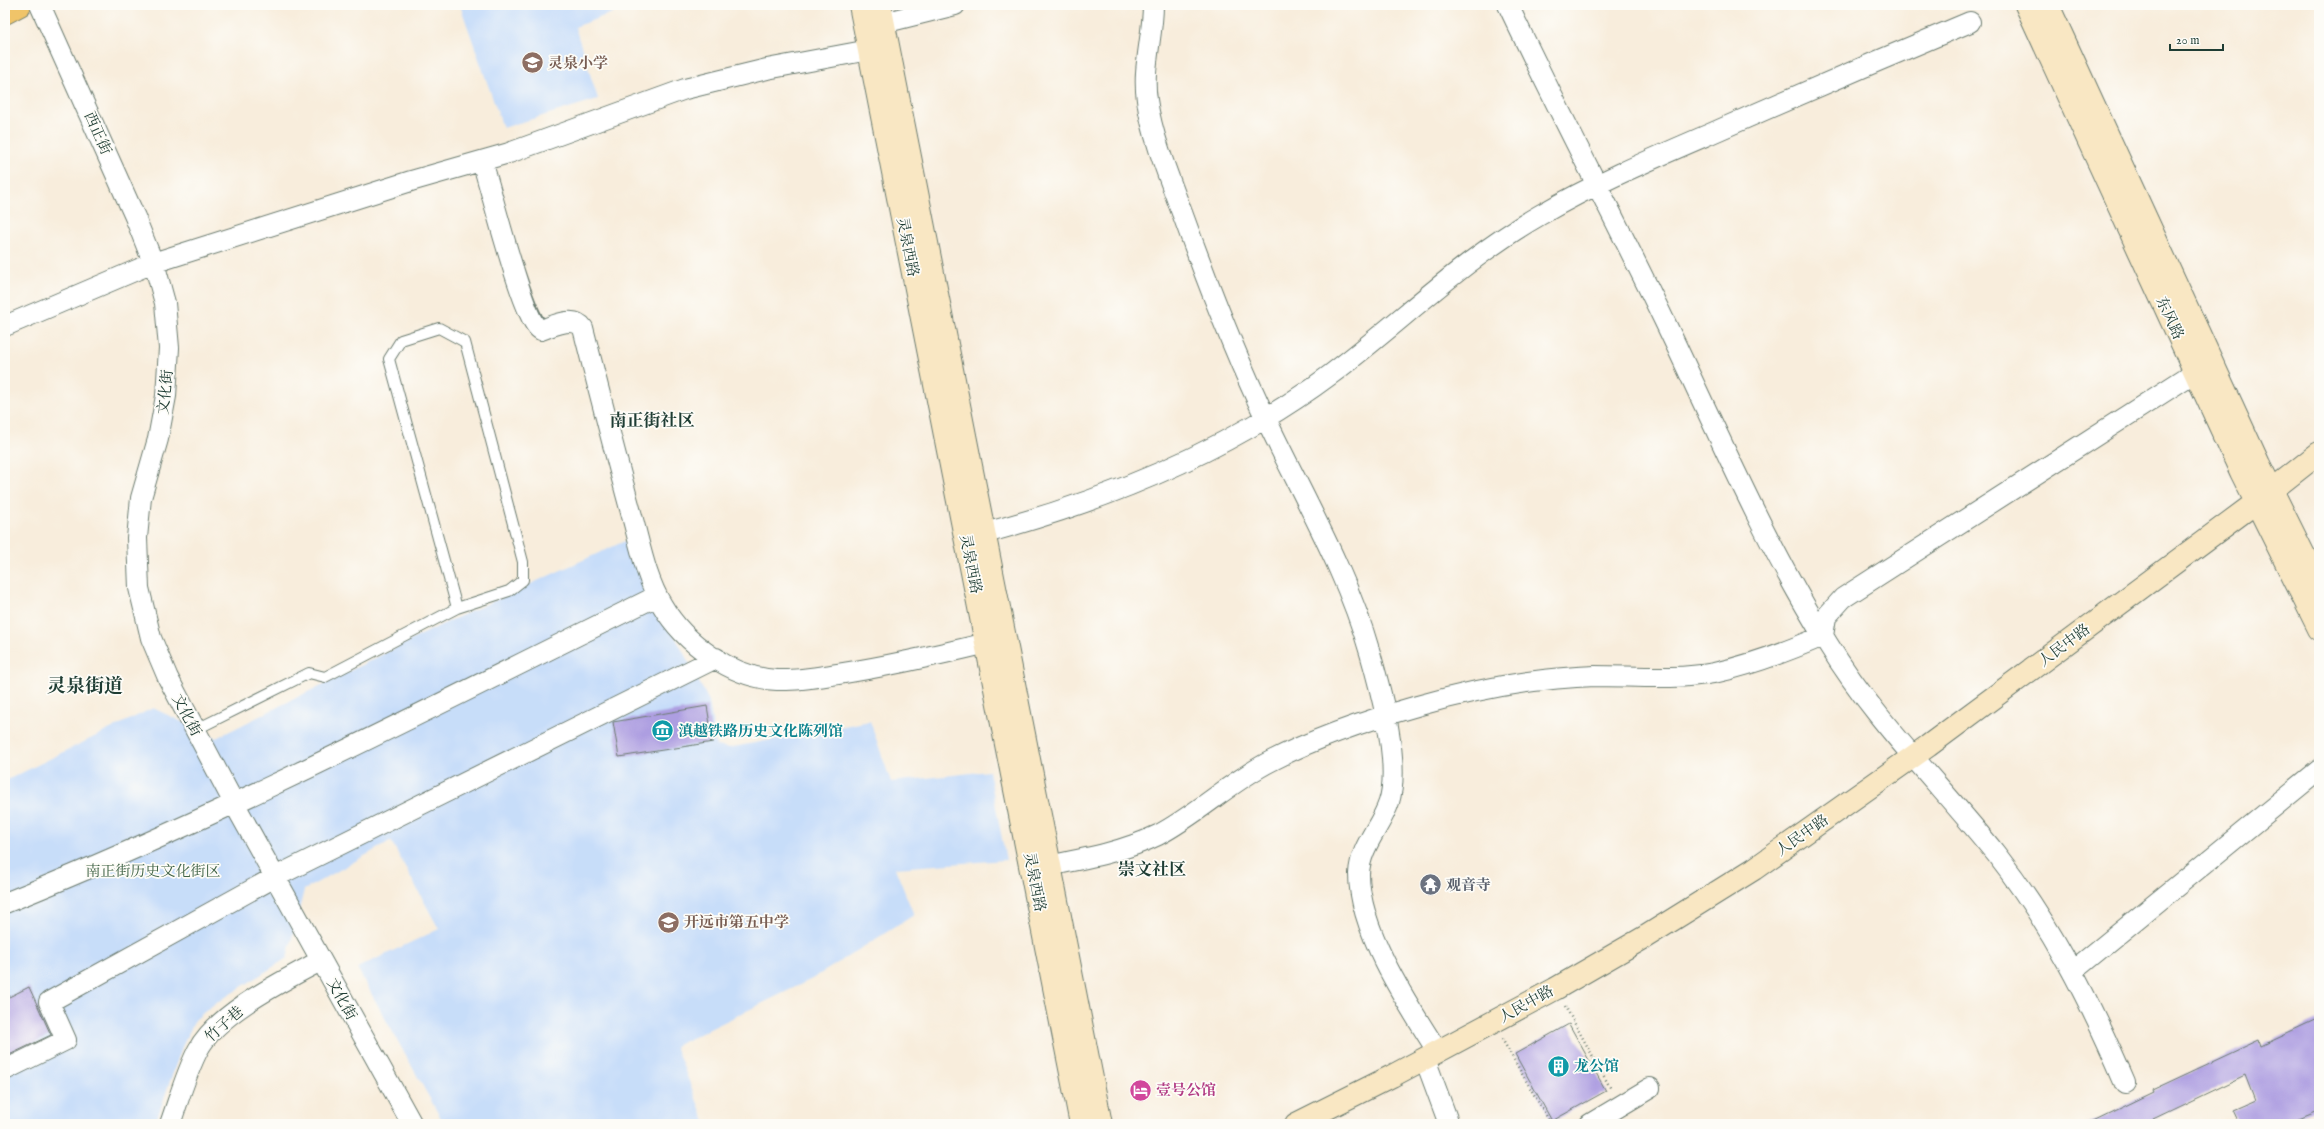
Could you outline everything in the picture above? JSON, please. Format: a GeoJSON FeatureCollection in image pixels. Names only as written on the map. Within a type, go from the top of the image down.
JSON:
{"type":"FeatureCollection","features":[{"type":"Feature","properties":{"kind":"main road"},"geometry":{"type":"LineString","coordinates":[[5,13],[20,5]]}},
{"type":"Feature","properties":{"kind":"street","name":"西正街"},"geometry":{"type":"LineString","coordinates":[[40,5],[132,210],[153,263]]}},
{"type":"Feature","properties":{"kind":"street","name":"灵泉西路"},"geometry":{"type":"LineString","coordinates":[[860,5],[1081,1124]]}},
{"type":"Feature","properties":{"kind":"street"},"geometry":{"type":"LineString","coordinates":[[882,14],[954,5]]}},
{"type":"Feature","properties":{"kind":"street"},"geometry":{"type":"LineString","coordinates":[[1153,5],[1146,85],[1150,115],[1207,283],[1236,356],[1338,569],[1358,616],[1370,653],[1393,760],[1392,791],[1388,805],[1362,856],[1359,874],[1361,893],[1371,926],[1388,967],[1415,1017],[1431,1055],[1449,1124]]}},
{"type":"Feature","properties":{"kind":"street"},"geometry":{"type":"LineString","coordinates":[[1508,5],[1596,186],[1639,267],[1751,502],[1823,636],[1868,702],[1997,855],[2045,923],[2073,971],[2125,1083]]}},
{"type":"Feature","properties":{"kind":"street","name":"东风路"},"geometry":{"type":"LineString","coordinates":[[2026,5],[2195,372],[2264,496],[2319,585]]}},
{"type":"Feature","properties":{"kind":"street","name":"东风路"},"geometry":{"type":"LineString","coordinates":[[2048,5],[2264,496],[2319,629]]}},
{"type":"Feature","properties":{"kind":"street","name":"灵泉西路"},"geometry":{"type":"LineString","coordinates":[[882,14],[1052,865],[1101,1124]]}},
{"type":"Feature","properties":{"kind":"street"},"geometry":{"type":"LineString","coordinates":[[985,533],[1059,512],[1126,487],[1188,460],[1265,418],[1331,374],[1479,255],[1542,214],[1596,186],[1757,113],[1970,22]]}},
{"type":"Feature","properties":{"kind":"street"},"geometry":{"type":"LineString","coordinates":[[5,326],[153,263],[411,181],[482,161],[685,89],[767,69],[869,50]]}},
{"type":"Feature","properties":{"kind":"street"},"geometry":{"type":"LineString","coordinates":[[482,161],[519,287],[533,324],[541,330],[574,322],[580,324],[583,328],[632,515],[657,596],[678,625],[697,644],[716,658],[744,673],[779,680],[856,671],[987,644]]}},
{"type":"Feature","properties":{"kind":"street","name":"文化街"},"geometry":{"type":"LineString","coordinates":[[153,263],[165,303],[168,333],[168,372],[158,439],[140,505],[136,538],[137,563],[144,613],[151,638],[168,678],[234,803],[320,961],[412,1124]]}},
{"type":"Feature","properties":{"kind":"street"},"geometry":{"type":"LineString","coordinates":[[1823,636],[1826,617],[1843,598],[2195,372]]}},
{"type":"Feature","properties":{"kind":"street","name":"人民中路"},"geometry":{"type":"LineString","coordinates":[[1296,1124],[1431,1055],[1555,989],[1728,886],[1913,757],[2264,496],[2319,453]]}},
{"type":"Feature","properties":{"kind":"street"},"geometry":{"type":"LineString","coordinates":[[5,903],[155,840],[234,803],[657,596]]}},
{"type":"Feature","properties":{"kind":"street"},"geometry":{"type":"LineString","coordinates":[[1052,865],[1120,850],[1142,842],[1175,825],[1242,778],[1273,760],[1384,716],[1484,688],[1529,681],[1594,676],[1687,676],[1713,673],[1766,658],[1823,636]]}},
{"type":"Feature","properties":{"kind":"street"},"geometry":{"type":"LineString","coordinates":[[5,1070],[66,1040],[49,1002],[275,878],[716,658]]}},
{"type":"Feature","properties":{"kind":"street"},"geometry":{"type":"LineString","coordinates":[[2073,971],[2319,770]]}},
{"type":"Feature","properties":{"kind":"street","name":"竹子巷"},"geometry":{"type":"LineString","coordinates":[[170,1124],[198,1049],[213,1031],[241,1008],[279,983],[320,961]]}},
{"type":"Feature","properties":{"kind":"street"},"geometry":{"type":"LineString","coordinates":[[1590,1124],[1650,1088]]}},
{"type":"Feature","properties":{"kind":"lane"},"geometry":{"type":"LineString","coordinates":[[195,730],[309,673],[325,677],[457,608],[509,591],[522,580],[523,562],[465,342],[440,328],[401,340],[389,359],[457,608]]}},
{"type":"Feature","properties":{"kind":"path"},"geometry":{"type":"LineString","coordinates":[[1555,989],[1620,1105]]}},
{"type":"Feature","properties":{"kind":"path"},"geometry":{"type":"LineString","coordinates":[[1492,1023],[1551,1124]]}},
{"type":"Feature","properties":{"kind":"shaded area","name":"灵泉小学"},"geometry":{"type":"Polygon","coordinates":[[[460,5],[633,5],[575,27],[598,99],[503,128],[460,5]]]}},
{"type":"Feature","properties":{"kind":"shaded area"},"geometry":{"type":"Polygon","coordinates":[[[625,541],[709,701],[716,746],[728,748],[870,721],[891,782],[989,771],[1006,860],[895,868],[914,915],[812,979],[675,1046],[706,1124],[444,1124],[357,968],[439,929],[391,841],[304,890],[287,958],[210,1007],[195,1020],[182,1047],[155,1124],[5,1124],[5,781],[153,708],[216,738],[443,624],[625,541]]]}},
{"type":"Feature","properties":{"kind":"building","name":"滇越铁路历史文化陈列馆"},"geometry":{"type":"Polygon","coordinates":[[[707,706],[713,742],[619,757],[613,722],[707,706]]]}},
{"type":"Feature","properties":{"kind":"building"},"geometry":{"type":"Polygon","coordinates":[[[29,987],[51,1035],[5,1057],[5,999],[29,987]]]}},
{"type":"Feature","properties":{"kind":"building"},"geometry":{"type":"Polygon","coordinates":[[[2319,1019],[2319,1109],[2282,1124],[2238,1124],[2232,1111],[2255,1101],[2245,1075],[2153,1119],[2156,1124],[2087,1124],[2153,1092],[2152,1090],[2259,1040],[2261,1046],[2319,1019]]]}},
{"type":"Feature","properties":{"kind":"building","name":"龙公馆"},"geometry":{"type":"Polygon","coordinates":[[[1569,1024],[1606,1091],[1552,1121],[1515,1054],[1569,1024]]]}},
{"type":"Feature","properties":{"kind":"place","name":"灵泉小学"},"geometry":{"type":"Point","coordinates":[533,63]}},
{"type":"Feature","properties":{"kind":"place","name":"滇越铁路历史文化陈列馆"},"geometry":{"type":"Point","coordinates":[663,731]}},
{"type":"Feature","properties":{"kind":"place","name":"观音寺"},"geometry":{"type":"Point","coordinates":[1431,885]}},
{"type":"Feature","properties":{"kind":"place","name":"开远市第五中学"},"geometry":{"type":"Point","coordinates":[669,922]}},
{"type":"Feature","properties":{"kind":"place","name":"龙公馆"},"geometry":{"type":"Point","coordinates":[1558,1066]}},
{"type":"Feature","properties":{"kind":"place","name":"壹号公馆"},"geometry":{"type":"Point","coordinates":[1141,1090]}},
{"type":"Feature","properties":{"kind":"district","name":"南正街社区"},"geometry":{"type":"Point","coordinates":[652,420]}},
{"type":"Feature","properties":{"kind":"district","name":"灵泉街道"},"geometry":{"type":"Point","coordinates":[85,685]}},
{"type":"Feature","properties":{"kind":"district","name":"崇文社区"},"geometry":{"type":"Point","coordinates":[1152,869]}},
{"type":"Feature","properties":{"kind":"park label","name":"南正街历史文化街区"},"geometry":{"type":"Point","coordinates":[153,871]}}]}
